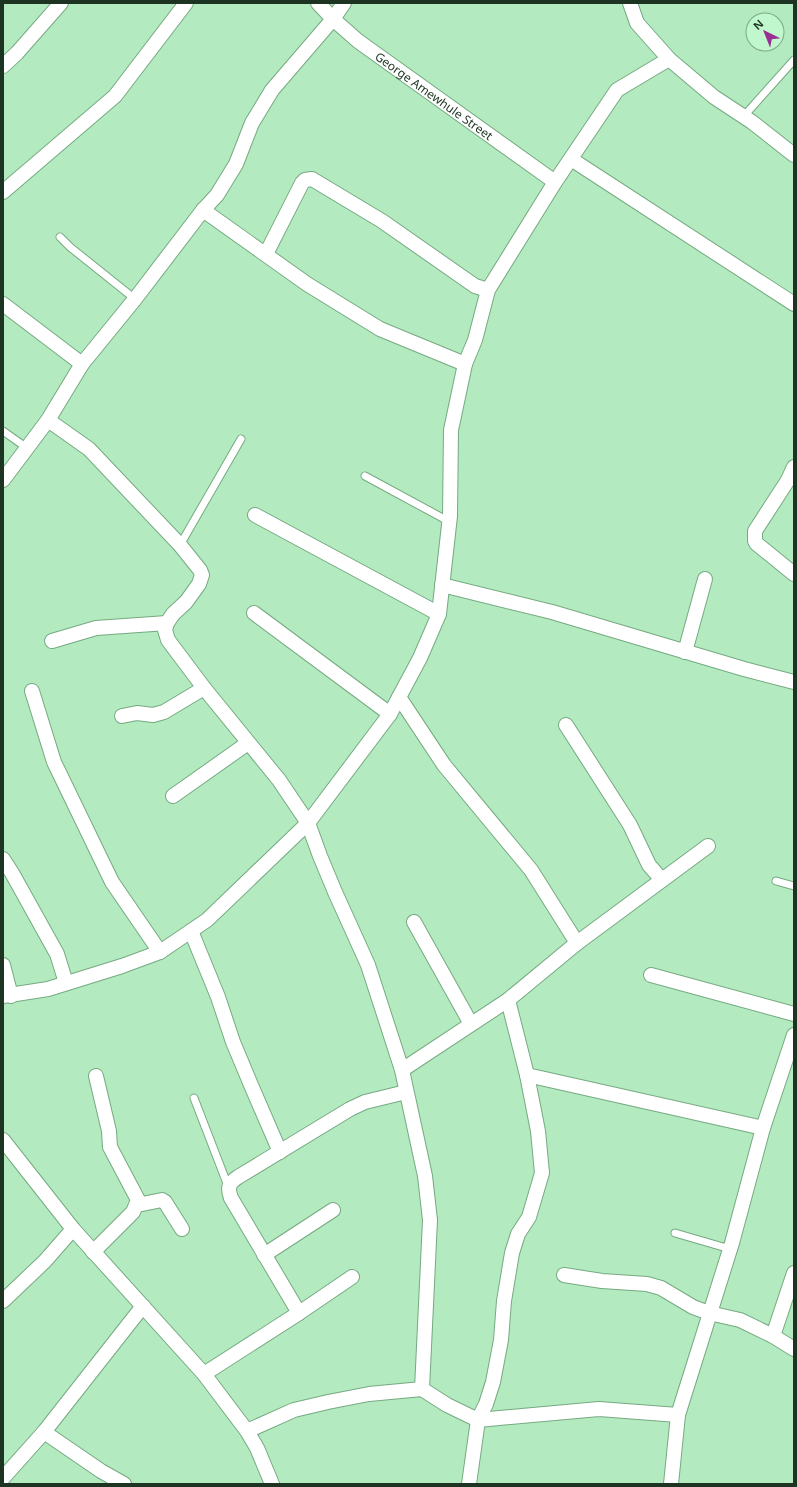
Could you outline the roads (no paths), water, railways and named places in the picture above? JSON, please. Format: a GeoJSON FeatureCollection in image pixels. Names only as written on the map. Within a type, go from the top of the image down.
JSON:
{"type":"FeatureCollection","features":[{"type":"Feature","properties":{"kind":"street"},"geometry":{"type":"LineString","coordinates":[[3,66],[61,3]]}},
{"type":"Feature","properties":{"kind":"street"},"geometry":{"type":"LineString","coordinates":[[3,192],[115,96],[186,3]]}},
{"type":"Feature","properties":{"kind":"street","name":"George Amewhule Street"},"geometry":{"type":"LineString","coordinates":[[318,3],[333,19],[358,41],[555,182]]}},
{"type":"Feature","properties":{"kind":"street"},"geometry":{"type":"LineString","coordinates":[[3,480],[48,420],[82,364],[203,210],[217,195],[236,164],[252,123],[272,90],[333,19],[344,3]]}},
{"type":"Feature","properties":{"kind":"street"},"geometry":{"type":"LineString","coordinates":[[630,3],[637,23],[669,58],[714,97],[744,116],[794,156]]}},
{"type":"Feature","properties":{"kind":"street"},"geometry":{"type":"LineString","coordinates":[[3,965],[7,996],[48,989],[122,966],[160,952],[207,920],[308,823],[390,714],[420,658],[439,614],[450,522],[451,430],[465,364],[475,340],[488,290],[555,182],[617,90],[669,58]]}},
{"type":"Feature","properties":{"kind":"street"},"geometry":{"type":"LineString","coordinates":[[571,159],[794,304]]}},
{"type":"Feature","properties":{"kind":"street"},"geometry":{"type":"LineString","coordinates":[[266,254],[302,183],[305,180],[312,179],[382,221],[475,286],[488,290]]}},
{"type":"Feature","properties":{"kind":"street"},"geometry":{"type":"LineString","coordinates":[[203,210],[307,284],[380,329],[465,364]]}},
{"type":"Feature","properties":{"kind":"street"},"geometry":{"type":"LineString","coordinates":[[3,304],[82,364]]}},
{"type":"Feature","properties":{"kind":"street"},"geometry":{"type":"LineString","coordinates":[[48,420],[89,449],[198,566],[202,575],[199,584],[186,602],[173,614],[167,623],[165,630],[168,640],[204,688],[278,780],[308,823],[329,878],[368,965],[402,1070],[425,1176],[430,1220],[422,1389]]}},
{"type":"Feature","properties":{"kind":"street"},"geometry":{"type":"LineString","coordinates":[[794,467],[788,480],[755,531],[755,537],[757,544],[794,574]]}},
{"type":"Feature","properties":{"kind":"street"},"geometry":{"type":"LineString","coordinates":[[255,515],[439,614]]}},
{"type":"Feature","properties":{"kind":"street"},"geometry":{"type":"LineString","coordinates":[[686,652],[705,579]]}},
{"type":"Feature","properties":{"kind":"street"},"geometry":{"type":"LineString","coordinates":[[442,585],[552,612],[794,682]]}},
{"type":"Feature","properties":{"kind":"street"},"geometry":{"type":"LineString","coordinates":[[254,613],[390,714]]}},
{"type":"Feature","properties":{"kind":"street"},"geometry":{"type":"LineString","coordinates":[[52,641],[96,628],[167,623]]}},
{"type":"Feature","properties":{"kind":"street"},"geometry":{"type":"LineString","coordinates":[[122,716],[137,713],[153,715],[164,712],[204,688]]}},
{"type":"Feature","properties":{"kind":"street"},"geometry":{"type":"LineString","coordinates":[[32,691],[54,762],[112,882],[160,952]]}},
{"type":"Feature","properties":{"kind":"street"},"geometry":{"type":"LineString","coordinates":[[399,697],[444,765],[531,870],[578,942]]}},
{"type":"Feature","properties":{"kind":"street"},"geometry":{"type":"LineString","coordinates":[[566,725],[630,825],[649,865],[662,880]]}},
{"type":"Feature","properties":{"kind":"street"},"geometry":{"type":"LineString","coordinates":[[173,796],[248,742]]}},
{"type":"Feature","properties":{"kind":"street"},"geometry":{"type":"LineString","coordinates":[[402,1070],[508,1000],[578,942],[708,846]]}},
{"type":"Feature","properties":{"kind":"street"},"geometry":{"type":"LineString","coordinates":[[3,859],[57,954],[66,983]]}},
{"type":"Feature","properties":{"kind":"street"},"geometry":{"type":"LineString","coordinates":[[414,922],[471,1024]]}},
{"type":"Feature","properties":{"kind":"street"},"geometry":{"type":"LineString","coordinates":[[191,931],[251,1085],[280,1152]]}},
{"type":"Feature","properties":{"kind":"street"},"geometry":{"type":"LineString","coordinates":[[651,975],[794,1014]]}},
{"type":"Feature","properties":{"kind":"street"},"geometry":{"type":"LineString","coordinates":[[469,1484],[478,1420],[486,1404],[493,1382],[501,1340],[504,1301],[512,1253],[518,1234],[529,1217],[542,1173],[538,1131],[508,1000]]}},
{"type":"Feature","properties":{"kind":"street"},"geometry":{"type":"LineString","coordinates":[[670,1484],[678,1415],[730,1249],[763,1128],[794,1035]]}},
{"type":"Feature","properties":{"kind":"street"},"geometry":{"type":"LineString","coordinates":[[526,1075],[763,1128]]}},
{"type":"Feature","properties":{"kind":"street"},"geometry":{"type":"LineString","coordinates":[[93,1252],[133,1212],[138,1200],[110,1147],[109,1130],[96,1076]]}},
{"type":"Feature","properties":{"kind":"street"},"geometry":{"type":"LineString","coordinates":[[299,1313],[231,1198],[228,1191],[228,1186],[238,1177],[350,1109],[365,1102],[406,1092]]}},
{"type":"Feature","properties":{"kind":"street"},"geometry":{"type":"LineString","coordinates":[[3,1140],[93,1252],[204,1374],[257,1448],[272,1484]]}},
{"type":"Feature","properties":{"kind":"street"},"geometry":{"type":"LineString","coordinates":[[137,1205],[162,1200],[165,1202],[182,1229]]}},
{"type":"Feature","properties":{"kind":"street"},"geometry":{"type":"LineString","coordinates":[[264,1255],[333,1210]]}},
{"type":"Feature","properties":{"kind":"street"},"geometry":{"type":"LineString","coordinates":[[4,1297],[45,1261],[73,1228]]}},
{"type":"Feature","properties":{"kind":"street"},"geometry":{"type":"LineString","coordinates":[[773,1336],[794,1273]]}},
{"type":"Feature","properties":{"kind":"street"},"geometry":{"type":"LineString","coordinates":[[564,1275],[602,1281],[647,1284],[661,1288],[693,1307],[709,1314],[740,1320],[773,1336],[794,1349]]}},
{"type":"Feature","properties":{"kind":"street"},"geometry":{"type":"LineString","coordinates":[[204,1374],[352,1277]]}},
{"type":"Feature","properties":{"kind":"street"},"geometry":{"type":"LineString","coordinates":[[3,1478],[44,1432],[143,1306]]}},
{"type":"Feature","properties":{"kind":"street"},"geometry":{"type":"LineString","coordinates":[[247,1432],[294,1410],[321,1403],[369,1394],[422,1389],[447,1405],[478,1420],[599,1409],[678,1415]]}},
{"type":"Feature","properties":{"kind":"street"},"geometry":{"type":"LineString","coordinates":[[44,1432],[101,1471],[124,1484]]}},
{"type":"Feature","properties":{"kind":"lane"},"geometry":{"type":"LineString","coordinates":[[744,116],[794,60]]}},
{"type":"Feature","properties":{"kind":"lane"},"geometry":{"type":"LineString","coordinates":[[60,237],[70,248],[134,299]]}},
{"type":"Feature","properties":{"kind":"lane"},"geometry":{"type":"LineString","coordinates":[[3,431],[27,448]]}},
{"type":"Feature","properties":{"kind":"lane"},"geometry":{"type":"LineString","coordinates":[[180,545],[241,439]]}},
{"type":"Feature","properties":{"kind":"lane"},"geometry":{"type":"LineString","coordinates":[[365,476],[450,522]]}},
{"type":"Feature","properties":{"kind":"lane"},"geometry":{"type":"LineString","coordinates":[[776,881],[794,886]]}},
{"type":"Feature","properties":{"kind":"lane"},"geometry":{"type":"LineString","coordinates":[[194,1098],[228,1186]]}},
{"type":"Feature","properties":{"kind":"lane"},"geometry":{"type":"LineString","coordinates":[[675,1233],[730,1249]]}}]}
